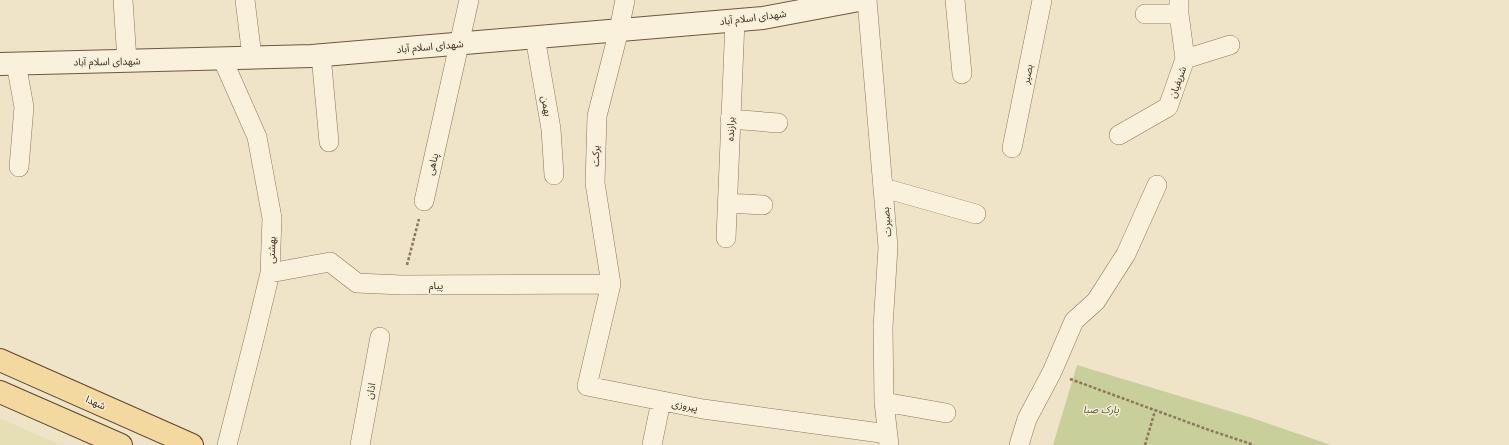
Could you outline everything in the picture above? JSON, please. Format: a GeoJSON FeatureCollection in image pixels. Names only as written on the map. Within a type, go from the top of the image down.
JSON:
{"type":"FeatureCollection","features":[{"type":"Feature","properties":{"kind":"main road","name":"شهدا"},"geometry":{"type":"LineString","coordinates":[[0,360],[192,445]]}},
{"type":"Feature","properties":{"kind":"main road"},"geometry":{"type":"LineString","coordinates":[[0,392],[121,445]]}},
{"type":"Feature","properties":{"kind":"street"},"geometry":{"type":"LineString","coordinates":[[123,0],[127,61]]}},
{"type":"Feature","properties":{"kind":"street"},"geometry":{"type":"LineString","coordinates":[[245,0],[252,58]]}},
{"type":"Feature","properties":{"kind":"street","name":"پناهی"},"geometry":{"type":"LineString","coordinates":[[424,201],[469,0]]}},
{"type":"Feature","properties":{"kind":"street","name":"برکت"},"geometry":{"type":"LineString","coordinates":[[611,284],[594,183],[597,116],[620,30],[625,0]]}},
{"type":"Feature","properties":{"kind":"street","name":"شهدای اسلام آباد"},"geometry":{"type":"LineString","coordinates":[[8,64],[321,55],[763,18],[859,0]]}},
{"type":"Feature","properties":{"kind":"street","name":"بصیرت"},"geometry":{"type":"LineString","coordinates":[[867,0],[888,248],[883,328],[884,402],[888,439]]}},
{"type":"Feature","properties":{"kind":"street"},"geometry":{"type":"LineString","coordinates":[[954,0],[962,74]]}},
{"type":"Feature","properties":{"kind":"street","name":"بصیر"},"geometry":{"type":"LineString","coordinates":[[1012,148],[1042,0]]}},
{"type":"Feature","properties":{"kind":"street"},"geometry":{"type":"LineString","coordinates":[[1145,14],[1179,7]]}},
{"type":"Feature","properties":{"kind":"street","name":"شریفیان"},"geometry":{"type":"LineString","coordinates":[[1119,135],[1168,107],[1185,59],[1179,7]]}},
{"type":"Feature","properties":{"kind":"street","name":"برازنده"},"geometry":{"type":"LineString","coordinates":[[726,238],[735,20]]}},
{"type":"Feature","properties":{"kind":"street","name":"بهمن"},"geometry":{"type":"LineString","coordinates":[[535,37],[551,129],[554,174]]}},
{"type":"Feature","properties":{"kind":"street"},"geometry":{"type":"LineString","coordinates":[[1185,59],[1230,45]]}},
{"type":"Feature","properties":{"kind":"street"},"geometry":{"type":"LineString","coordinates":[[321,55],[329,142]]}},
{"type":"Feature","properties":{"kind":"street","name":"بهشتی"},"geometry":{"type":"LineString","coordinates":[[222,58],[257,137],[272,218],[270,273],[227,445]]}},
{"type":"Feature","properties":{"kind":"street"},"geometry":{"type":"LineString","coordinates":[[8,64],[24,107],[19,167]]}},
{"type":"Feature","properties":{"kind":"street"},"geometry":{"type":"LineString","coordinates":[[730,119],[778,122]]}},
{"type":"Feature","properties":{"kind":"street"},"geometry":{"type":"LineString","coordinates":[[1019,445],[1027,419],[1052,372],[1074,321],[1096,301],[1126,254],[1156,185]]}},
{"type":"Feature","properties":{"kind":"street"},"geometry":{"type":"LineString","coordinates":[[884,188],[976,214]]}},
{"type":"Feature","properties":{"kind":"street"},"geometry":{"type":"LineString","coordinates":[[727,203],[763,205]]}},
{"type":"Feature","properties":{"kind":"street","name":"پیام"},"geometry":{"type":"LineString","coordinates":[[270,273],[330,262],[357,283],[402,285],[611,284]]}},
{"type":"Feature","properties":{"kind":"street","name":"پیروزی"},"geometry":{"type":"LineString","coordinates":[[611,284],[587,386],[703,409],[888,439]]}},
{"type":"Feature","properties":{"kind":"street","name":"اذان"},"geometry":{"type":"LineString","coordinates":[[360,445],[380,337]]}},
{"type":"Feature","properties":{"kind":"street"},"geometry":{"type":"LineString","coordinates":[[652,445],[661,401]]}},
{"type":"Feature","properties":{"kind":"street"},"geometry":{"type":"LineString","coordinates":[[884,402],[946,413]]}},
{"type":"Feature","properties":{"kind":"path"},"geometry":{"type":"LineString","coordinates":[[402,285],[424,201]]}},
{"type":"Feature","properties":{"kind":"path"},"geometry":{"type":"LineString","coordinates":[[1052,372],[1155,411],[1253,445]]}},
{"type":"Feature","properties":{"kind":"path"},"geometry":{"type":"LineString","coordinates":[[1144,445],[1155,411]]}},
{"type":"Feature","properties":{"kind":"shaded area"},"geometry":{"type":"Polygon","coordinates":[[[0,418],[60,445],[0,445],[0,418]]]}},
{"type":"Feature","properties":{"kind":"green space","name":"پارک صبا"},"geometry":{"type":"Polygon","coordinates":[[[1077,365],[1252,418],[1331,445],[1053,445],[1077,365]]]}}]}
